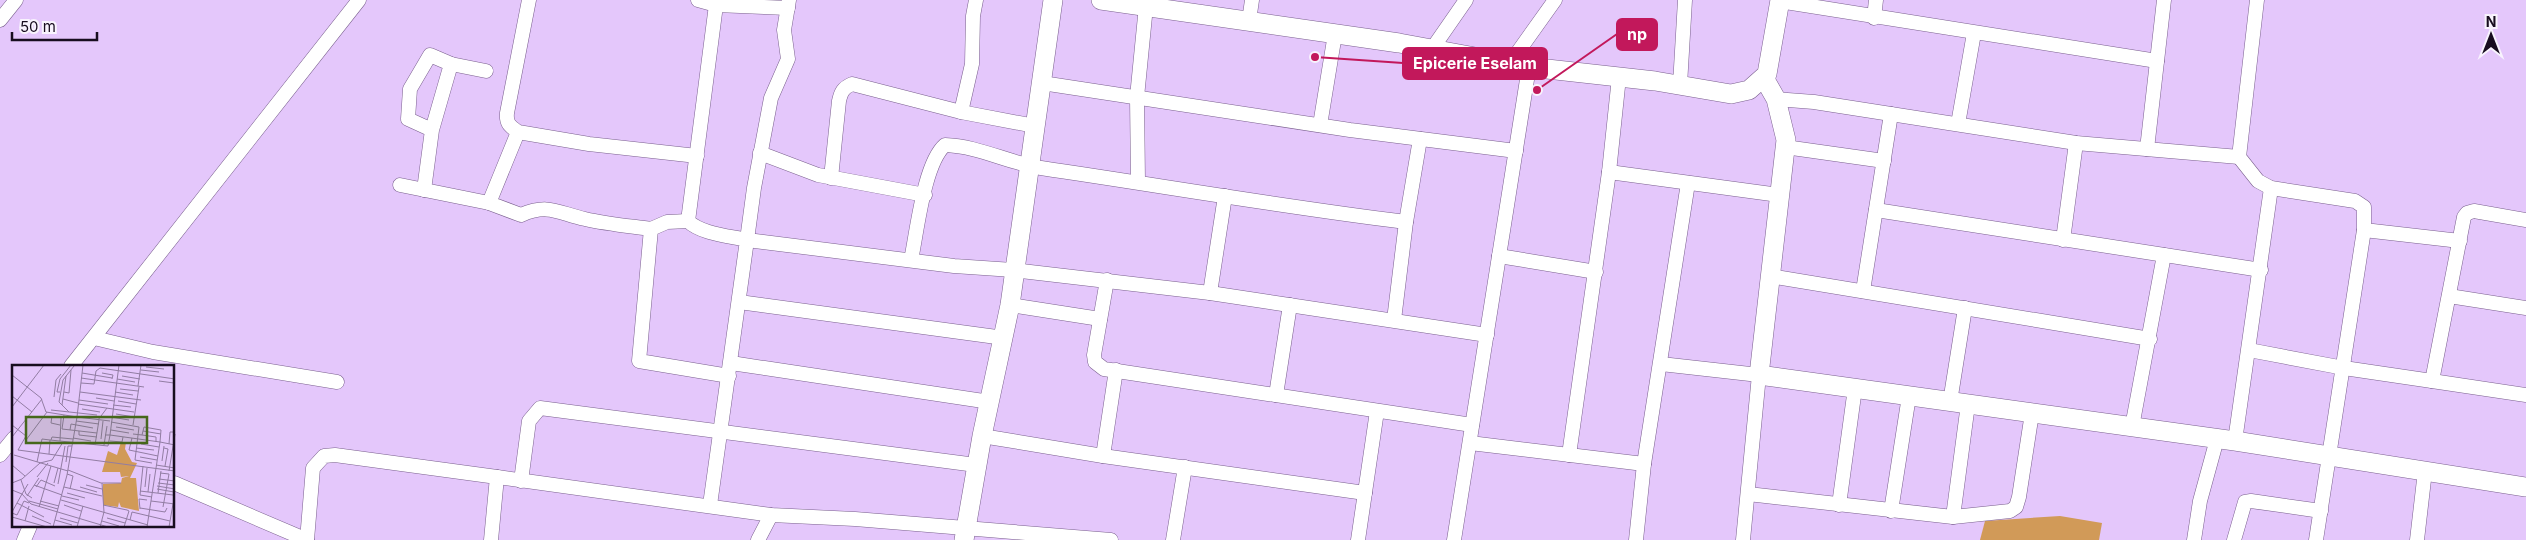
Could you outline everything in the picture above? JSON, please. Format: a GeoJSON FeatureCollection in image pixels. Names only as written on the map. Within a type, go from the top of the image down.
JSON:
{"type":"FeatureCollection","features":[{"type":"Feature","properties":{"kind":"street"},"geometry":{"type":"LineString","coordinates":[[0,20],[16,0]]}},
{"type":"Feature","properties":{"kind":"street"},"geometry":{"type":"LineString","coordinates":[[72,365],[359,0]]}},
{"type":"Feature","properties":{"kind":"street"},"geometry":{"type":"LineString","coordinates":[[529,0],[507,121],[518,132],[589,144],[698,156]]}},
{"type":"Feature","properties":{"kind":"street"},"geometry":{"type":"LineString","coordinates":[[698,0],[716,5],[788,4],[784,30],[788,59],[771,98],[760,153],[710,505]]}},
{"type":"Feature","properties":{"kind":"street"},"geometry":{"type":"LineString","coordinates":[[961,112],[972,64],[972,16],[976,0]]}},
{"type":"Feature","properties":{"kind":"street"},"geometry":{"type":"LineString","coordinates":[[965,534],[976,465],[1010,305],[1013,270],[1036,126],[1053,0]]}},
{"type":"Feature","properties":{"kind":"street"},"geometry":{"type":"LineString","coordinates":[[1101,0],[1432,49],[1529,67],[1680,85],[1731,94],[1749,90],[1764,78],[1769,68],[1780,1],[1874,18],[2157,61]]}},
{"type":"Feature","properties":{"kind":"street"},"geometry":{"type":"LineString","coordinates":[[1248,21],[1252,0]]}},
{"type":"Feature","properties":{"kind":"street"},"geometry":{"type":"LineString","coordinates":[[1432,49],[1466,0]]}},
{"type":"Feature","properties":{"kind":"street"},"geometry":{"type":"LineString","coordinates":[[1510,63],[1555,0]]}},
{"type":"Feature","properties":{"kind":"street"},"geometry":{"type":"LineString","coordinates":[[1680,85],[1685,0]]}},
{"type":"Feature","properties":{"kind":"street"},"geometry":{"type":"LineString","coordinates":[[1874,18],[1876,0]]}},
{"type":"Feature","properties":{"kind":"street"},"geometry":{"type":"LineString","coordinates":[[2147,149],[2164,0]]}},
{"type":"Feature","properties":{"kind":"street"},"geometry":{"type":"LineString","coordinates":[[2257,0],[2239,157],[2258,181],[2271,188],[2355,201],[2364,207],[2364,230],[2316,540]]}},
{"type":"Feature","properties":{"kind":"street"},"geometry":{"type":"LineString","coordinates":[[688,221],[698,156],[716,5]]}},
{"type":"Feature","properties":{"kind":"street"},"geometry":{"type":"LineString","coordinates":[[1138,182],[1138,97],[1146,6]]}},
{"type":"Feature","properties":{"kind":"street"},"geometry":{"type":"LineString","coordinates":[[1958,124],[1974,33]]}},
{"type":"Feature","properties":{"kind":"street"},"geometry":{"type":"LineString","coordinates":[[1320,125],[1335,34]]}},
{"type":"Feature","properties":{"kind":"street"},"geometry":{"type":"LineString","coordinates":[[432,130],[408,119],[410,89],[430,55],[451,64],[486,71]]}},
{"type":"Feature","properties":{"kind":"street"},"geometry":{"type":"LineString","coordinates":[[424,190],[432,130],[451,64]]}},
{"type":"Feature","properties":{"kind":"street"},"geometry":{"type":"LineString","coordinates":[[1454,540],[1529,67]]}},
{"type":"Feature","properties":{"kind":"street"},"geometry":{"type":"LineString","coordinates":[[1569,455],[1596,272],[1619,77]]}},
{"type":"Feature","properties":{"kind":"street"},"geometry":{"type":"LineString","coordinates":[[1743,540],[1786,132],[1776,99],[1764,78]]}},
{"type":"Feature","properties":{"kind":"street"},"geometry":{"type":"LineString","coordinates":[[1042,83],[1320,125],[1516,152]]}},
{"type":"Feature","properties":{"kind":"street"},"geometry":{"type":"LineString","coordinates":[[831,178],[841,92],[845,87],[852,84],[961,112],[1036,126]]}},
{"type":"Feature","properties":{"kind":"street"},"geometry":{"type":"LineString","coordinates":[[1776,99],[1814,102],[2076,143],[2239,157]]}},
{"type":"Feature","properties":{"kind":"street"},"geometry":{"type":"LineString","coordinates":[[1863,291],[1891,114]]}},
{"type":"Feature","properties":{"kind":"street"},"geometry":{"type":"LineString","coordinates":[[489,203],[518,132]]}},
{"type":"Feature","properties":{"kind":"street"},"geometry":{"type":"LineString","coordinates":[[1394,320],[1406,222],[1420,139]]}},
{"type":"Feature","properties":{"kind":"street"},"geometry":{"type":"LineString","coordinates":[[2063,240],[2076,143]]}},
{"type":"Feature","properties":{"kind":"street"},"geometry":{"type":"LineString","coordinates":[[911,260],[930,171],[939,151],[945,145],[958,146],[1030,166],[1334,213],[1406,222]]}},
{"type":"Feature","properties":{"kind":"street"},"geometry":{"type":"LineString","coordinates":[[1785,148],[1884,161]]}},
{"type":"Feature","properties":{"kind":"street"},"geometry":{"type":"LineString","coordinates":[[760,153],[831,178],[925,195]]}},
{"type":"Feature","properties":{"kind":"street"},"geometry":{"type":"LineString","coordinates":[[1609,172],[1779,195]]}},
{"type":"Feature","properties":{"kind":"street"},"geometry":{"type":"LineString","coordinates":[[1636,540],[1644,464],[1688,183]]}},
{"type":"Feature","properties":{"kind":"street"},"geometry":{"type":"LineString","coordinates":[[400,185],[489,203],[521,215],[536,208],[547,209],[585,219],[651,229],[668,222],[688,221],[692,225],[747,240],[1210,293],[1487,335]]}},
{"type":"Feature","properties":{"kind":"street"},"geometry":{"type":"LineString","coordinates":[[2194,540],[2200,501],[2226,440],[2249,350],[2271,188]]}},
{"type":"Feature","properties":{"kind":"street"},"geometry":{"type":"LineString","coordinates":[[1210,293],[1225,196]]}},
{"type":"Feature","properties":{"kind":"street"},"geometry":{"type":"LineString","coordinates":[[1876,210],[2261,270]]}},
{"type":"Feature","properties":{"kind":"street"},"geometry":{"type":"LineString","coordinates":[[2432,381],[2464,217],[2467,213],[2474,211],[2526,220]]}},
{"type":"Feature","properties":{"kind":"street"},"geometry":{"type":"LineString","coordinates":[[651,229],[638,361],[730,370],[990,402]]}},
{"type":"Feature","properties":{"kind":"street"},"geometry":{"type":"LineString","coordinates":[[2364,230],[2460,242]]}},
{"type":"Feature","properties":{"kind":"street"},"geometry":{"type":"LineString","coordinates":[[2132,427],[2150,339],[2164,254]]}},
{"type":"Feature","properties":{"kind":"street"},"geometry":{"type":"LineString","coordinates":[[1499,256],[1596,272]]}},
{"type":"Feature","properties":{"kind":"street"},"geometry":{"type":"LineString","coordinates":[[1770,276],[2150,339]]}},
{"type":"Feature","properties":{"kind":"street"},"geometry":{"type":"LineString","coordinates":[[1107,280],[1094,355],[1095,362],[1104,368],[1472,424]]}},
{"type":"Feature","properties":{"kind":"street"},"geometry":{"type":"LineString","coordinates":[[2449,296],[2526,308]]}},
{"type":"Feature","properties":{"kind":"street"},"geometry":{"type":"LineString","coordinates":[[739,302],[1004,338]]}},
{"type":"Feature","properties":{"kind":"street"},"geometry":{"type":"LineString","coordinates":[[1010,305],[1100,319]]}},
{"type":"Feature","properties":{"kind":"street"},"geometry":{"type":"LineString","coordinates":[[1276,395],[1290,305]]}},
{"type":"Feature","properties":{"kind":"street"},"geometry":{"type":"LineString","coordinates":[[1950,402],[1965,308]]}},
{"type":"Feature","properties":{"kind":"street"},"geometry":{"type":"LineString","coordinates":[[94,338],[153,352],[337,382]]}},
{"type":"Feature","properties":{"kind":"street"},"geometry":{"type":"LineString","coordinates":[[2249,350],[2344,368],[2526,395]]}},
{"type":"Feature","properties":{"kind":"street"},"geometry":{"type":"LineString","coordinates":[[1661,364],[1759,375],[2226,440],[2526,486]]}},
{"type":"Feature","properties":{"kind":"street"},"geometry":{"type":"LineString","coordinates":[[1103,456],[1116,370]]}},
{"type":"Feature","properties":{"kind":"street"},"geometry":{"type":"LineString","coordinates":[[1839,505],[1854,388]]}},
{"type":"Feature","properties":{"kind":"street"},"geometry":{"type":"LineString","coordinates":[[1891,510],[1909,396]]}},
{"type":"Feature","properties":{"kind":"street"},"geometry":{"type":"LineString","coordinates":[[1953,517],[1968,404]]}},
{"type":"Feature","properties":{"kind":"street"},"geometry":{"type":"LineString","coordinates":[[521,481],[530,422],[534,413],[540,408],[976,465]]}},
{"type":"Feature","properties":{"kind":"street"},"geometry":{"type":"LineString","coordinates":[[1358,540],[1377,410]]}},
{"type":"Feature","properties":{"kind":"street"},"geometry":{"type":"LineString","coordinates":[[1748,494],[1953,517],[2010,511],[2016,507],[2032,413]]}},
{"type":"Feature","properties":{"kind":"street"},"geometry":{"type":"LineString","coordinates":[[982,436],[1103,456],[1365,493]]}},
{"type":"Feature","properties":{"kind":"street"},"geometry":{"type":"LineString","coordinates":[[0,455],[12,440]]}},
{"type":"Feature","properties":{"kind":"street"},"geometry":{"type":"LineString","coordinates":[[1470,443],[1644,464]]}},
{"type":"Feature","properties":{"kind":"street"},"geometry":{"type":"LineString","coordinates":[[175,483],[307,540],[313,468],[324,456],[335,455],[710,505],[770,515],[855,519],[965,534],[1110,540]]}},
{"type":"Feature","properties":{"kind":"street"},"geometry":{"type":"LineString","coordinates":[[1173,540],[1185,468]]}},
{"type":"Feature","properties":{"kind":"street"},"geometry":{"type":"LineString","coordinates":[[2418,540],[2424,471]]}},
{"type":"Feature","properties":{"kind":"street"},"geometry":{"type":"LineString","coordinates":[[491,540],[497,477]]}},
{"type":"Feature","properties":{"kind":"street"},"geometry":{"type":"LineString","coordinates":[[2234,540],[2245,502],[2252,501],[2320,512]]}},
{"type":"Feature","properties":{"kind":"street"},"geometry":{"type":"LineString","coordinates":[[758,540],[770,515]]}},
{"type":"Feature","properties":{"kind":"street"},"geometry":{"type":"LineString","coordinates":[[24,540],[29,528]]}},
{"type":"Feature","properties":{"kind":"shaded area"},"geometry":{"type":"Polygon","coordinates":[[[2060,516],[2102,523],[2099,540],[1980,540],[1985,521],[2060,516]]]}},
{"type":"Feature","properties":{"kind":"place","name":"Epicerie Eselam"},"geometry":{"type":"Point","coordinates":[1315,57]}},
{"type":"Feature","properties":{"kind":"place","name":"np"},"geometry":{"type":"Point","coordinates":[1537,90]}}]}
